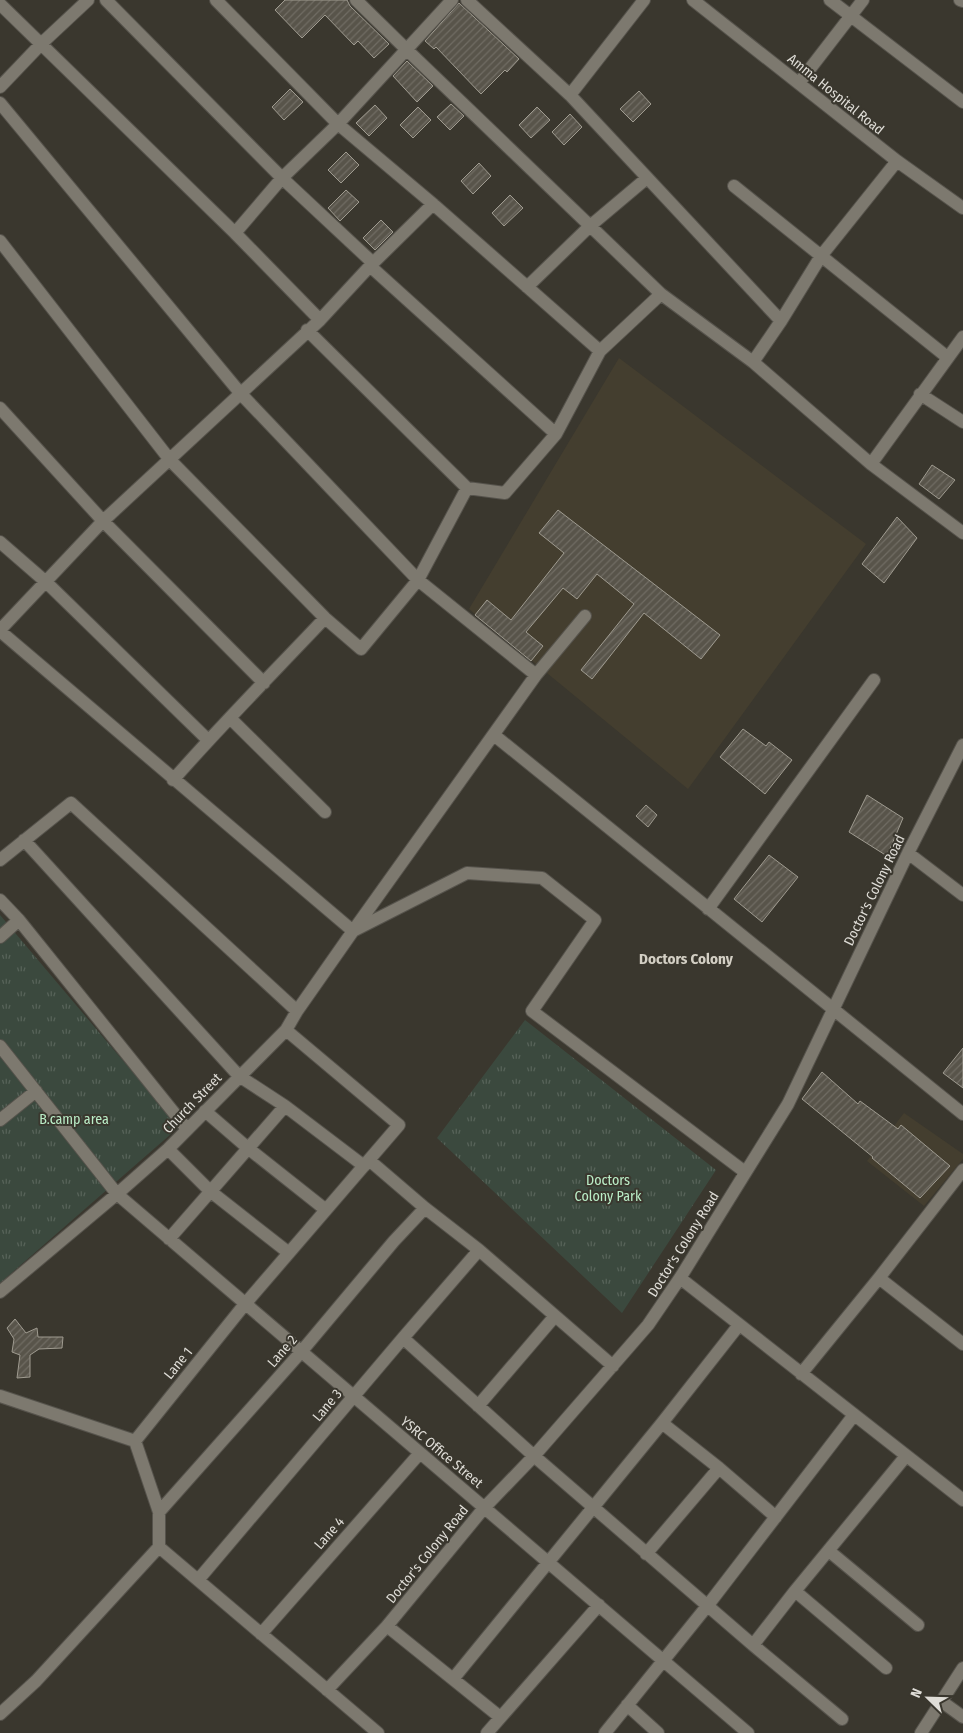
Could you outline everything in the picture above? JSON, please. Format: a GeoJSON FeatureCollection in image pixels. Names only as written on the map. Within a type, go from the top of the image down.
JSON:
{"type":"FeatureCollection","features":[{"type":"Feature","properties":{"kind":"street"},"geometry":{"type":"LineString","coordinates":[[0,87],[42,43],[88,0]]}},
{"type":"Feature","properties":{"kind":"street"},"geometry":{"type":"LineString","coordinates":[[106,0],[282,178],[372,265],[556,434]]}},
{"type":"Feature","properties":{"kind":"street"},"geometry":{"type":"LineString","coordinates":[[216,0],[338,124],[600,351]]}},
{"type":"Feature","properties":{"kind":"street"},"geometry":{"type":"LineString","coordinates":[[356,0],[661,294],[753,362],[871,464],[963,533]]}},
{"type":"Feature","properties":{"kind":"street"},"geometry":{"type":"LineString","coordinates":[[235,233],[282,178],[338,124],[452,0]]}},
{"type":"Feature","properties":{"kind":"street"},"geometry":{"type":"LineString","coordinates":[[467,0],[570,95],[781,321]]}},
{"type":"Feature","properties":{"kind":"street"},"geometry":{"type":"LineString","coordinates":[[570,95],[644,0]]}},
{"type":"Feature","properties":{"kind":"street","name":"Amma Hospital Road"},"geometry":{"type":"LineString","coordinates":[[693,0],[896,161],[963,208]]}},
{"type":"Feature","properties":{"kind":"street"},"geometry":{"type":"LineString","coordinates":[[830,0],[963,102]]}},
{"type":"Feature","properties":{"kind":"street"},"geometry":{"type":"LineString","coordinates":[[799,83],[863,0]]}},
{"type":"Feature","properties":{"kind":"street"},"geometry":{"type":"LineString","coordinates":[[0,4],[235,233],[320,320]]}},
{"type":"Feature","properties":{"kind":"street"},"geometry":{"type":"LineString","coordinates":[[0,103],[241,394],[418,580],[536,676]]}},
{"type":"Feature","properties":{"kind":"street"},"geometry":{"type":"LineString","coordinates":[[753,362],[821,256],[896,161]]}},
{"type":"Feature","properties":{"kind":"street"},"geometry":{"type":"LineString","coordinates":[[527,286],[590,226],[647,178]]}},
{"type":"Feature","properties":{"kind":"street"},"geometry":{"type":"LineString","coordinates":[[734,186],[947,357]]}},
{"type":"Feature","properties":{"kind":"street"},"geometry":{"type":"LineString","coordinates":[[432,204],[320,320],[103,521],[0,631],[173,780],[353,931],[467,873],[542,878],[595,920],[532,1012],[745,1172]]}},
{"type":"Feature","properties":{"kind":"street"},"geometry":{"type":"LineString","coordinates":[[0,241],[170,460],[325,618],[361,649],[418,580],[467,488]]}},
{"type":"Feature","properties":{"kind":"street"},"geometry":{"type":"LineString","coordinates":[[307,330],[467,488],[505,493],[556,434],[600,351],[661,294]]}},
{"type":"Feature","properties":{"kind":"street"},"geometry":{"type":"LineString","coordinates":[[871,464],[963,337]]}},
{"type":"Feature","properties":{"kind":"street"},"geometry":{"type":"LineString","coordinates":[[920,394],[963,422]]}},
{"type":"Feature","properties":{"kind":"street"},"geometry":{"type":"LineString","coordinates":[[0,408],[103,521],[264,683]]}},
{"type":"Feature","properties":{"kind":"street"},"geometry":{"type":"LineString","coordinates":[[0,542],[46,582],[208,740]]}},
{"type":"Feature","properties":{"kind":"street","name":"Church Street"},"geometry":{"type":"LineString","coordinates":[[0,1292],[168,1149],[286,1030],[297,1011],[353,931],[536,676],[585,616]]}},
{"type":"Feature","properties":{"kind":"street"},"geometry":{"type":"LineString","coordinates":[[173,780],[208,740],[325,618]]}},
{"type":"Feature","properties":{"kind":"street"},"geometry":{"type":"LineString","coordinates":[[708,909],[874,680]]}},
{"type":"Feature","properties":{"kind":"street"},"geometry":{"type":"LineString","coordinates":[[230,718],[325,812]]}},
{"type":"Feature","properties":{"kind":"street"},"geometry":{"type":"LineString","coordinates":[[494,735],[963,1114]]}},
{"type":"Feature","properties":{"kind":"street","name":"Doctor's Colony Road"},"geometry":{"type":"LineString","coordinates":[[328,1690],[387,1626],[484,1508],[534,1456],[613,1366],[648,1325],[680,1278],[788,1104],[908,853],[963,745]]}},
{"type":"Feature","properties":{"kind":"street"},"geometry":{"type":"LineString","coordinates":[[0,860],[71,804],[297,1011]]}},
{"type":"Feature","properties":{"kind":"street"},"geometry":{"type":"LineString","coordinates":[[24,840],[240,1076],[367,1163],[480,1250],[613,1366]]}},
{"type":"Feature","properties":{"kind":"street"},"geometry":{"type":"LineString","coordinates":[[908,853],[963,895]]}},
{"type":"Feature","properties":{"kind":"street"},"geometry":{"type":"LineString","coordinates":[[0,900],[19,920],[187,1129]]}},
{"type":"Feature","properties":{"kind":"street"},"geometry":{"type":"LineString","coordinates":[[0,937],[19,920]]}},
{"type":"Feature","properties":{"kind":"street","name":"Lane 1"},"geometry":{"type":"LineString","coordinates":[[135,1440],[245,1304],[399,1126],[286,1030]]}},
{"type":"Feature","properties":{"kind":"street","name":"YSRC Office Street"},"geometry":{"type":"LineString","coordinates":[[0,1046],[117,1194],[748,1733]]}},
{"type":"Feature","properties":{"kind":"street"},"geometry":{"type":"LineString","coordinates":[[0,1120],[36,1091]]}},
{"type":"Feature","properties":{"kind":"street"},"geometry":{"type":"LineString","coordinates":[[169,1239],[285,1106]]}},
{"type":"Feature","properties":{"kind":"street"},"geometry":{"type":"LineString","coordinates":[[205,1111],[249,1149],[326,1210]]}},
{"type":"Feature","properties":{"kind":"street"},"geometry":{"type":"LineString","coordinates":[[168,1149],[210,1191],[289,1253]]}},
{"type":"Feature","properties":{"kind":"street"},"geometry":{"type":"LineString","coordinates":[[801,1374],[963,1170]]}},
{"type":"Feature","properties":{"kind":"street","name":"Lane 2"},"geometry":{"type":"LineString","coordinates":[[159,1512],[301,1352],[394,1241],[425,1208]]}},
{"type":"Feature","properties":{"kind":"street","name":"Lane 3"},"geometry":{"type":"LineString","coordinates":[[198,1580],[402,1338],[480,1250]]}},
{"type":"Feature","properties":{"kind":"street"},"geometry":{"type":"LineString","coordinates":[[680,1278],[963,1500]]}},
{"type":"Feature","properties":{"kind":"street"},"geometry":{"type":"LineString","coordinates":[[879,1278],[963,1344]]}},
{"type":"Feature","properties":{"kind":"street"},"geometry":{"type":"LineString","coordinates":[[478,1406],[555,1316]]}},
{"type":"Feature","properties":{"kind":"street"},"geometry":{"type":"LineString","coordinates":[[453,1679],[662,1423],[739,1325]]}},
{"type":"Feature","properties":{"kind":"street"},"geometry":{"type":"LineString","coordinates":[[402,1338],[646,1554],[842,1719]]}},
{"type":"Feature","properties":{"kind":"street"},"geometry":{"type":"LineString","coordinates":[[0,1396],[135,1440],[159,1512],[159,1547],[36,1681],[0,1714]]}},
{"type":"Feature","properties":{"kind":"street"},"geometry":{"type":"LineString","coordinates":[[605,1733],[708,1605],[854,1415]]}},
{"type":"Feature","properties":{"kind":"street"},"geometry":{"type":"LineString","coordinates":[[662,1423],[719,1468],[776,1517]]}},
{"type":"Feature","properties":{"kind":"street","name":"Lane 4"},"geometry":{"type":"LineString","coordinates":[[261,1634],[420,1453]]}},
{"type":"Feature","properties":{"kind":"street"},"geometry":{"type":"LineString","coordinates":[[752,1645],[906,1456]]}},
{"type":"Feature","properties":{"kind":"street"},"geometry":{"type":"LineString","coordinates":[[646,1554],[719,1468]]}},
{"type":"Feature","properties":{"kind":"street"},"geometry":{"type":"LineString","coordinates":[[159,1547],[378,1733]]}},
{"type":"Feature","properties":{"kind":"street"},"geometry":{"type":"LineString","coordinates":[[829,1550],[918,1625]]}},
{"type":"Feature","properties":{"kind":"street"},"geometry":{"type":"LineString","coordinates":[[795,1591],[886,1668]]}},
{"type":"Feature","properties":{"kind":"street"},"geometry":{"type":"LineString","coordinates":[[487,1733],[599,1605]]}},
{"type":"Feature","properties":{"kind":"street"},"geometry":{"type":"LineString","coordinates":[[387,1626],[500,1717]]}},
{"type":"Feature","properties":{"kind":"street"},"geometry":{"type":"LineString","coordinates":[[921,1733],[963,1668]]}},
{"type":"Feature","properties":{"kind":"street"},"geometry":{"type":"LineString","coordinates":[[941,1701],[963,1717]]}},
{"type":"Feature","properties":{"kind":"street"},"geometry":{"type":"LineString","coordinates":[[627,1706],[658,1733]]}},
{"type":"Feature","properties":{"kind":"shaded area"},"geometry":{"type":"Polygon","coordinates":[[[619,358],[866,544],[688,789],[469,609],[619,358]]]}},
{"type":"Feature","properties":{"kind":"shaded area"},"geometry":{"type":"Polygon","coordinates":[[[904,1113],[963,1154],[963,1159],[924,1206],[867,1161],[904,1113]]]}},
{"type":"Feature","properties":{"kind":"green space","name":"B.camp area"},"geometry":{"type":"Polygon","coordinates":[[[0,915],[179,1127],[0,1283],[0,915]]]}},
{"type":"Feature","properties":{"kind":"green space","name":"Doctors Colony Park"},"geometry":{"type":"Polygon","coordinates":[[[525,1020],[716,1170],[622,1313],[437,1138],[525,1020]]]}},
{"type":"Feature","properties":{"kind":"building"},"geometry":{"type":"Polygon","coordinates":[[[285,0],[347,0],[350,6],[389,44],[374,58],[358,41],[354,45],[325,15],[302,38],[275,10],[285,0]]]}},
{"type":"Feature","properties":{"kind":"building"},"geometry":{"type":"Polygon","coordinates":[[[459,3],[519,59],[481,94],[436,47],[434,49],[425,41],[459,3]]]}},
{"type":"Feature","properties":{"kind":"building"},"geometry":{"type":"Polygon","coordinates":[[[407,61],[433,86],[417,102],[393,76],[407,61]]]}},
{"type":"Feature","properties":{"kind":"building"},"geometry":{"type":"Polygon","coordinates":[[[290,89],[303,102],[284,120],[272,107],[290,89]]]}},
{"type":"Feature","properties":{"kind":"building"},"geometry":{"type":"Polygon","coordinates":[[[639,91],[651,104],[633,122],[620,109],[639,91]]]}},
{"type":"Feature","properties":{"kind":"building"},"geometry":{"type":"Polygon","coordinates":[[[451,104],[464,116],[450,130],[437,117],[451,104]]]}},
{"type":"Feature","properties":{"kind":"building"},"geometry":{"type":"Polygon","coordinates":[[[375,105],[387,118],[369,136],[356,123],[375,105]]]}},
{"type":"Feature","properties":{"kind":"building"},"geometry":{"type":"Polygon","coordinates":[[[418,107],[431,120],[413,138],[400,125],[418,107]]]}},
{"type":"Feature","properties":{"kind":"building"},"geometry":{"type":"Polygon","coordinates":[[[537,107],[550,120],[531,138],[519,125],[537,107]]]}},
{"type":"Feature","properties":{"kind":"building"},"geometry":{"type":"Polygon","coordinates":[[[570,114],[582,127],[564,145],[552,132],[570,114]]]}},
{"type":"Feature","properties":{"kind":"building"},"geometry":{"type":"Polygon","coordinates":[[[346,152],[359,165],[341,183],[328,170],[346,152]]]}},
{"type":"Feature","properties":{"kind":"building"},"geometry":{"type":"Polygon","coordinates":[[[479,163],[491,176],[473,194],[461,181],[479,163]]]}},
{"type":"Feature","properties":{"kind":"building"},"geometry":{"type":"Polygon","coordinates":[[[346,190],[359,202],[340,221],[328,208],[346,190]]]}},
{"type":"Feature","properties":{"kind":"building"},"geometry":{"type":"Polygon","coordinates":[[[510,195],[523,208],[504,226],[492,213],[510,195]]]}},
{"type":"Feature","properties":{"kind":"building"},"geometry":{"type":"Polygon","coordinates":[[[381,220],[393,232],[375,250],[363,238],[381,220]]]}},
{"type":"Feature","properties":{"kind":"building"},"geometry":{"type":"Polygon","coordinates":[[[932,465],[955,480],[939,499],[919,484],[932,465]]]}},
{"type":"Feature","properties":{"kind":"building"},"geometry":{"type":"Polygon","coordinates":[[[558,510],[720,635],[701,659],[644,613],[592,679],[581,670],[634,604],[597,574],[577,599],[563,588],[526,632],[543,646],[531,661],[475,615],[487,600],[511,620],[564,553],[539,533],[558,510]]]}},
{"type":"Feature","properties":{"kind":"building"},"geometry":{"type":"Polygon","coordinates":[[[897,517],[917,538],[884,583],[862,564],[897,517]]]}},
{"type":"Feature","properties":{"kind":"building"},"geometry":{"type":"Polygon","coordinates":[[[743,729],[766,746],[769,742],[792,760],[765,794],[720,757],[743,729]]]}},
{"type":"Feature","properties":{"kind":"building"},"geometry":{"type":"Polygon","coordinates":[[[867,795],[903,818],[887,856],[849,832],[867,795]]]}},
{"type":"Feature","properties":{"kind":"building"},"geometry":{"type":"Polygon","coordinates":[[[646,805],[657,815],[648,827],[636,816],[646,805]]]}},
{"type":"Feature","properties":{"kind":"building"},"geometry":{"type":"Polygon","coordinates":[[[769,855],[798,877],[762,922],[734,899],[769,855]]]}},
{"type":"Feature","properties":{"kind":"building"},"geometry":{"type":"Polygon","coordinates":[[[963,1048],[963,1088],[943,1073],[963,1048]]]}},
{"type":"Feature","properties":{"kind":"building"},"geometry":{"type":"Polygon","coordinates":[[[822,1072],[858,1104],[860,1101],[898,1129],[901,1125],[950,1166],[920,1198],[802,1099],[822,1072]]]}},
{"type":"Feature","properties":{"kind":"building"},"geometry":{"type":"Polygon","coordinates":[[[15,1319],[26,1333],[37,1328],[38,1337],[63,1337],[62,1348],[39,1349],[30,1355],[30,1377],[17,1378],[20,1355],[12,1352],[14,1339],[7,1328],[15,1319]]]}},
{"type":"Feature","properties":{"kind":"district","name":"Doctors Colony"},"geometry":{"type":"Point","coordinates":[686,959]}}]}
